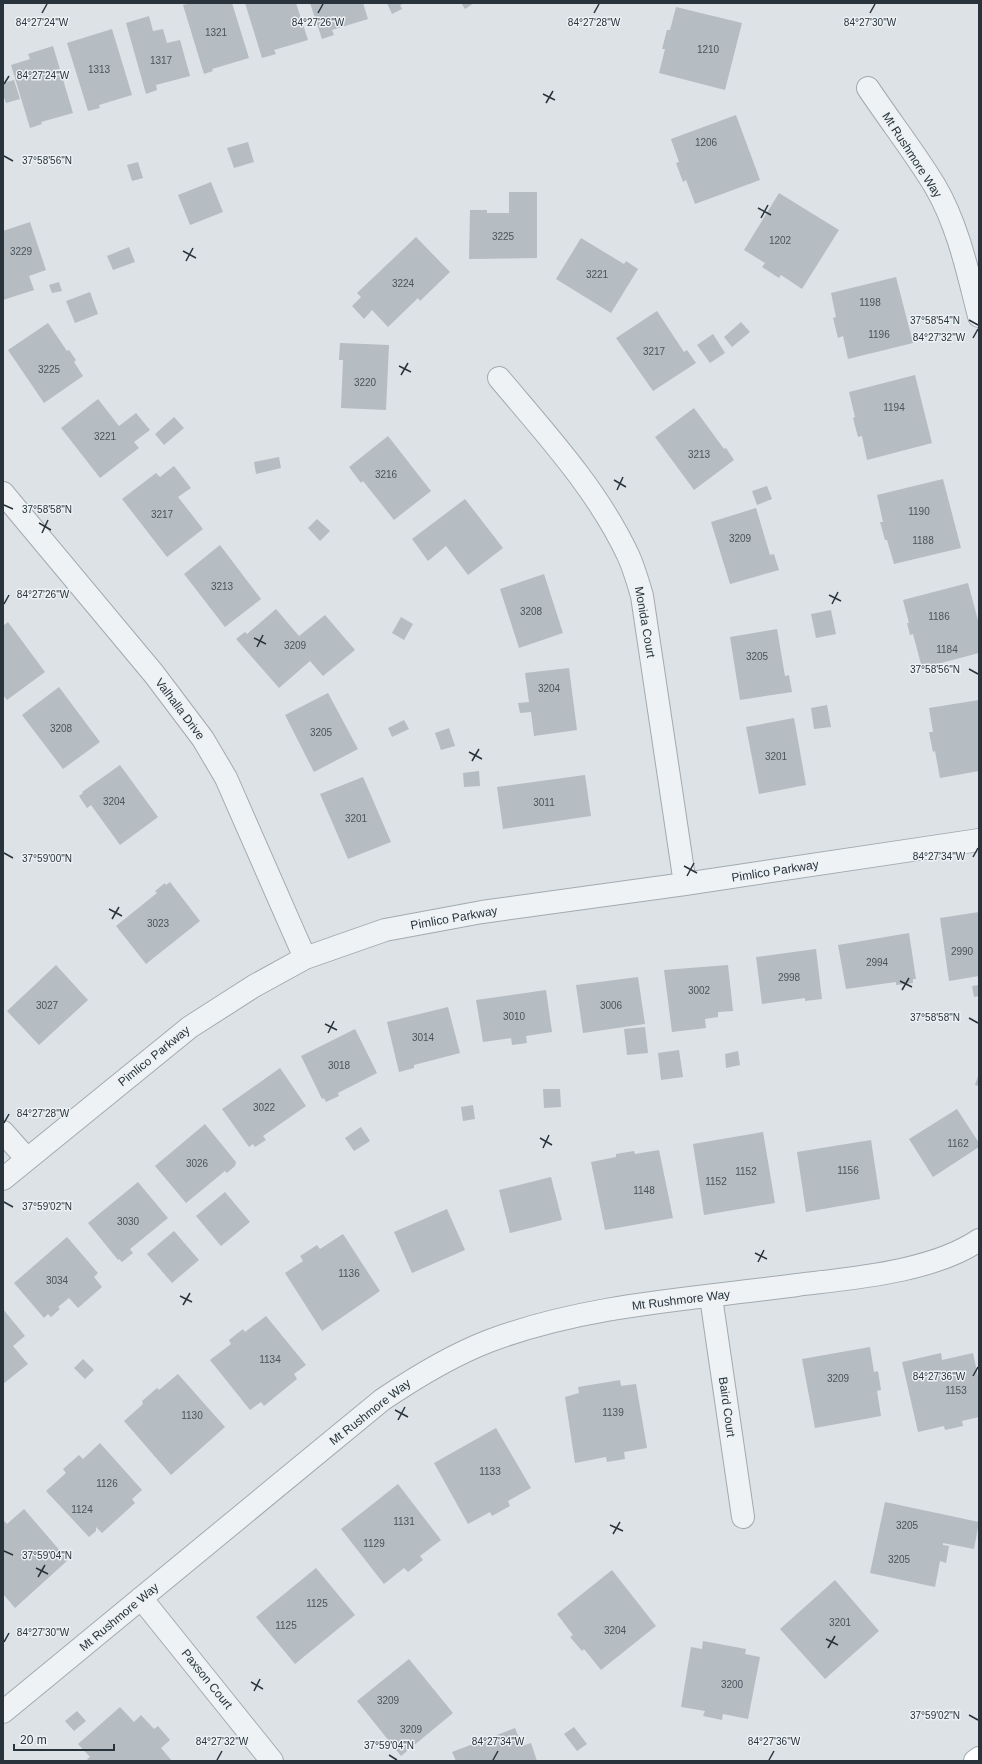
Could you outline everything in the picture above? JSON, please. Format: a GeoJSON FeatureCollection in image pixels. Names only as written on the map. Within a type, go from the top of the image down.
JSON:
{"type":"FeatureCollection","features":[{"type":"Feature","properties":{"kind":"main road"},"geometry":{"type":"LineString","coordinates":[[975,1761],[979,1758]]}},
{"type":"Feature","properties":{"kind":"street","name":"Mt Rushmore Way"},"geometry":{"type":"LineString","coordinates":[[868,88],[935,187],[950,220],[962,254],[979,316]]}},
{"type":"Feature","properties":{"kind":"street","name":"Monida Court"},"geometry":{"type":"LineString","coordinates":[[499,378],[575,469],[609,518],[629,556],[642,596],[685,884]]}},
{"type":"Feature","properties":{"kind":"street","name":"Valhalla Drive"},"geometry":{"type":"LineString","coordinates":[[3,493],[154,674],[203,739],[226,778],[305,958]]}},
{"type":"Feature","properties":{"kind":"street","name":"Pimlico Parkway"},"geometry":{"type":"LineString","coordinates":[[3,1179],[190,1027],[254,986],[305,958],[385,930],[482,912],[685,884],[979,840]]}},
{"type":"Feature","properties":{"kind":"street"},"geometry":{"type":"LineString","coordinates":[[3,1132],[27,1159]]}},
{"type":"Feature","properties":{"kind":"street","name":"Mt Rushmore Way"},"geometry":{"type":"LineString","coordinates":[[3,1712],[382,1400],[415,1377],[449,1359],[488,1342],[534,1326],[604,1310],[876,1275],[927,1264],[970,1246],[979,1240]]}},
{"type":"Feature","properties":{"kind":"street","name":"Baird Court"},"geometry":{"type":"LineString","coordinates":[[711,1297],[743,1517]]}},
{"type":"Feature","properties":{"kind":"street","name":"Paxson Court"},"geometry":{"type":"LineString","coordinates":[[141,1598],[272,1761]]}},
{"type":"Feature","properties":{"kind":"building"},"geometry":{"type":"Polygon","coordinates":[[[191,3],[232,3],[249,58],[212,69],[213,71],[204,74],[183,5],[191,3]]]}},
{"type":"Feature","properties":{"kind":"building"},"geometry":{"type":"Polygon","coordinates":[[[245,3],[296,3],[308,40],[274,50],[276,54],[262,58],[245,3]]]}},
{"type":"Feature","properties":{"kind":"building"},"geometry":{"type":"Polygon","coordinates":[[[310,3],[363,3],[368,19],[332,30],[334,35],[322,39],[310,3]]]}},
{"type":"Feature","properties":{"kind":"building"},"geometry":{"type":"Polygon","coordinates":[[[387,3],[405,3],[400,5],[402,9],[392,14],[387,3]]]}},
{"type":"Feature","properties":{"kind":"building"},"geometry":{"type":"Polygon","coordinates":[[[461,3],[474,3],[465,9],[461,3]]]}},
{"type":"Feature","properties":{"kind":"building"},"geometry":{"type":"Polygon","coordinates":[[[676,7],[742,23],[725,90],[659,73],[665,49],[662,49],[667,30],[670,30],[676,7]]]}},
{"type":"Feature","properties":{"kind":"building"},"geometry":{"type":"Polygon","coordinates":[[[149,16],[153,31],[163,29],[167,43],[180,40],[190,76],[156,85],[157,90],[146,94],[126,23],[149,16]]]}},
{"type":"Feature","properties":{"kind":"building"},"geometry":{"type":"Polygon","coordinates":[[[112,29],[132,95],[99,105],[100,108],[88,111],[67,43],[112,29]]]}},
{"type":"Feature","properties":{"kind":"building"},"geometry":{"type":"Polygon","coordinates":[[[53,46],[73,113],[41,122],[42,124],[30,128],[11,65],[30,59],[28,54],[53,46]]]}},
{"type":"Feature","properties":{"kind":"building"},"geometry":{"type":"Polygon","coordinates":[[[14,80],[20,99],[6,103],[3,94],[3,83],[14,80]]]}},
{"type":"Feature","properties":{"kind":"building"},"geometry":{"type":"Polygon","coordinates":[[[736,115],[760,180],[695,204],[686,180],[683,182],[676,163],[679,162],[671,139],[736,115]]]}},
{"type":"Feature","properties":{"kind":"building"},"geometry":{"type":"Polygon","coordinates":[[[248,142],[254,162],[234,168],[227,148],[248,142]]]}},
{"type":"Feature","properties":{"kind":"building"},"geometry":{"type":"Polygon","coordinates":[[[138,162],[143,178],[132,181],[127,165],[138,162]]]}},
{"type":"Feature","properties":{"kind":"building"},"geometry":{"type":"Polygon","coordinates":[[[211,182],[223,212],[190,225],[178,195],[211,182]]]}},
{"type":"Feature","properties":{"kind":"building"},"geometry":{"type":"Polygon","coordinates":[[[509,192],[537,192],[537,258],[469,259],[470,210],[487,210],[487,213],[509,213],[509,192]]]}},
{"type":"Feature","properties":{"kind":"building"},"geometry":{"type":"Polygon","coordinates":[[[779,193],[839,230],[802,289],[781,275],[779,278],[762,267],[765,263],[744,250],[779,193]]]}},
{"type":"Feature","properties":{"kind":"building"},"geometry":{"type":"Polygon","coordinates":[[[30,222],[46,270],[29,276],[34,290],[3,300],[3,231],[30,222]]]}},
{"type":"Feature","properties":{"kind":"building"},"geometry":{"type":"Polygon","coordinates":[[[416,237],[450,272],[420,301],[418,298],[388,327],[372,310],[364,319],[352,306],[361,297],[357,293],[416,237]]]}},
{"type":"Feature","properties":{"kind":"building"},"geometry":{"type":"Polygon","coordinates":[[[581,238],[624,264],[626,261],[638,269],[611,313],[556,279],[581,238]]]}},
{"type":"Feature","properties":{"kind":"building"},"geometry":{"type":"Polygon","coordinates":[[[129,247],[135,262],[113,270],[107,256],[129,247]]]}},
{"type":"Feature","properties":{"kind":"building"},"geometry":{"type":"Polygon","coordinates":[[[896,277],[913,343],[848,359],[843,336],[838,338],[833,318],[836,317],[831,293],[896,277]]]}},
{"type":"Feature","properties":{"kind":"building"},"geometry":{"type":"Polygon","coordinates":[[[59,282],[62,291],[52,293],[49,285],[59,282]]]}},
{"type":"Feature","properties":{"kind":"building"},"geometry":{"type":"Polygon","coordinates":[[[90,292],[98,314],[75,323],[66,301],[90,292]]]}},
{"type":"Feature","properties":{"kind":"building"},"geometry":{"type":"Polygon","coordinates":[[[657,311],[684,352],[687,350],[696,363],[653,391],[616,338],[657,311]]]}},
{"type":"Feature","properties":{"kind":"building"},"geometry":{"type":"Polygon","coordinates":[[[741,322],[750,332],[732,347],[724,337],[741,322]]]}},
{"type":"Feature","properties":{"kind":"building"},"geometry":{"type":"Polygon","coordinates":[[[48,323],[67,351],[69,350],[76,360],[74,362],[83,376],[44,403],[8,350],[48,323]]]}},
{"type":"Feature","properties":{"kind":"building"},"geometry":{"type":"Polygon","coordinates":[[[713,334],[725,353],[710,363],[697,345],[713,334]]]}},
{"type":"Feature","properties":{"kind":"building"},"geometry":{"type":"Polygon","coordinates":[[[340,343],[389,345],[386,410],[341,408],[343,360],[339,360],[340,343]]]}},
{"type":"Feature","properties":{"kind":"building"},"geometry":{"type":"Polygon","coordinates":[[[915,375],[932,443],[867,460],[862,436],[858,437],[849,392],[915,375]]]}},
{"type":"Feature","properties":{"kind":"building"},"geometry":{"type":"Polygon","coordinates":[[[98,399],[119,426],[136,413],[150,430],[134,442],[139,448],[100,478],[61,428],[98,399]]]}},
{"type":"Feature","properties":{"kind":"building"},"geometry":{"type":"Polygon","coordinates":[[[694,408],[724,449],[726,448],[734,460],[694,490],[655,437],[694,408]]]}},
{"type":"Feature","properties":{"kind":"building"},"geometry":{"type":"Polygon","coordinates":[[[174,417],[184,428],[164,445],[155,434],[174,417]]]}},
{"type":"Feature","properties":{"kind":"building"},"geometry":{"type":"Polygon","coordinates":[[[388,436],[431,491],[394,520],[363,481],[361,483],[349,467],[388,436]]]}},
{"type":"Feature","properties":{"kind":"building"},"geometry":{"type":"Polygon","coordinates":[[[279,457],[281,468],[256,474],[254,462],[279,457]]]}},
{"type":"Feature","properties":{"kind":"building"},"geometry":{"type":"Polygon","coordinates":[[[174,466],[191,488],[178,497],[203,529],[167,557],[122,499],[156,473],[160,477],[174,466]]]}},
{"type":"Feature","properties":{"kind":"building"},"geometry":{"type":"Polygon","coordinates":[[[943,479],[961,548],[894,564],[880,522],[883,522],[877,495],[943,479]]]}},
{"type":"Feature","properties":{"kind":"building"},"geometry":{"type":"Polygon","coordinates":[[[767,486],[772,499],[757,505],[752,491],[767,486]]]}},
{"type":"Feature","properties":{"kind":"building"},"geometry":{"type":"Polygon","coordinates":[[[465,499],[503,548],[468,575],[446,546],[428,561],[412,539],[465,499]]]}},
{"type":"Feature","properties":{"kind":"building"},"geometry":{"type":"Polygon","coordinates":[[[756,508],[770,555],[774,554],[779,570],[730,584],[711,522],[756,508]]]}},
{"type":"Feature","properties":{"kind":"building"},"geometry":{"type":"Polygon","coordinates":[[[317,519],[330,531],[320,541],[308,528],[317,519]]]}},
{"type":"Feature","properties":{"kind":"building"},"geometry":{"type":"Polygon","coordinates":[[[220,545],[261,599],[225,627],[184,574],[220,545]]]}},
{"type":"Feature","properties":{"kind":"building"},"geometry":{"type":"Polygon","coordinates":[[[544,574],[563,633],[519,648],[500,589],[544,574]]]}},
{"type":"Feature","properties":{"kind":"building"},"geometry":{"type":"Polygon","coordinates":[[[968,583],[979,624],[979,653],[922,668],[913,634],[910,635],[907,623],[909,623],[903,600],[968,583]]]}},
{"type":"Feature","properties":{"kind":"building"},"geometry":{"type":"Polygon","coordinates":[[[276,609],[299,636],[325,615],[355,650],[323,676],[310,661],[279,688],[236,639],[245,632],[247,634],[276,609]]]}},
{"type":"Feature","properties":{"kind":"building"},"geometry":{"type":"Polygon","coordinates":[[[831,610],[836,634],[816,638],[811,614],[831,610]]]}},
{"type":"Feature","properties":{"kind":"building"},"geometry":{"type":"Polygon","coordinates":[[[401,617],[413,624],[404,640],[392,633],[401,617]]]}},
{"type":"Feature","properties":{"kind":"building"},"geometry":{"type":"Polygon","coordinates":[[[8,622],[45,672],[7,700],[3,695],[3,626],[8,622]]]}},
{"type":"Feature","properties":{"kind":"building"},"geometry":{"type":"Polygon","coordinates":[[[777,629],[785,676],[789,675],[792,692],[740,700],[730,637],[777,629]]]}},
{"type":"Feature","properties":{"kind":"building"},"geometry":{"type":"Polygon","coordinates":[[[569,668],[577,730],[534,736],[531,712],[520,713],[518,703],[529,702],[525,673],[569,668]]]}},
{"type":"Feature","properties":{"kind":"building"},"geometry":{"type":"Polygon","coordinates":[[[59,687],[100,742],[63,769],[22,715],[59,687]]]}},
{"type":"Feature","properties":{"kind":"building"},"geometry":{"type":"Polygon","coordinates":[[[328,693],[358,749],[314,772],[285,715],[328,693]]]}},
{"type":"Feature","properties":{"kind":"building"},"geometry":{"type":"Polygon","coordinates":[[[979,700],[979,771],[940,778],[935,751],[933,752],[929,732],[933,732],[929,708],[979,700]]]}},
{"type":"Feature","properties":{"kind":"building"},"geometry":{"type":"Polygon","coordinates":[[[827,705],[831,727],[814,729],[811,708],[827,705]]]}},
{"type":"Feature","properties":{"kind":"building"},"geometry":{"type":"Polygon","coordinates":[[[794,718],[806,785],[759,794],[746,727],[794,718]]]}},
{"type":"Feature","properties":{"kind":"building"},"geometry":{"type":"Polygon","coordinates":[[[404,720],[409,729],[392,737],[388,728],[404,720]]]}},
{"type":"Feature","properties":{"kind":"building"},"geometry":{"type":"Polygon","coordinates":[[[449,728],[455,746],[441,750],[435,733],[449,728]]]}},
{"type":"Feature","properties":{"kind":"building"},"geometry":{"type":"Polygon","coordinates":[[[120,765],[158,817],[120,845],[91,805],[87,808],[79,796],[83,793],[82,792],[120,765]]]}},
{"type":"Feature","properties":{"kind":"building"},"geometry":{"type":"Polygon","coordinates":[[[479,771],[480,786],[464,787],[463,773],[479,771]]]}},
{"type":"Feature","properties":{"kind":"building"},"geometry":{"type":"Polygon","coordinates":[[[585,775],[591,816],[503,829],[497,787],[585,775]]]}},
{"type":"Feature","properties":{"kind":"building"},"geometry":{"type":"Polygon","coordinates":[[[363,777],[391,842],[348,859],[320,794],[363,777]]]}},
{"type":"Feature","properties":{"kind":"building"},"geometry":{"type":"Polygon","coordinates":[[[170,882],[200,921],[146,964],[116,926],[157,893],[155,891],[165,883],[166,885],[170,882]]]}},
{"type":"Feature","properties":{"kind":"building"},"geometry":{"type":"Polygon","coordinates":[[[979,912],[979,976],[949,981],[940,918],[979,912]]]}},
{"type":"Feature","properties":{"kind":"building"},"geometry":{"type":"Polygon","coordinates":[[[909,933],[916,979],[913,979],[913,983],[896,985],[896,982],[846,989],[838,945],[909,933]]]}},
{"type":"Feature","properties":{"kind":"building"},"geometry":{"type":"Polygon","coordinates":[[[816,949],[822,999],[805,1001],[805,998],[762,1004],[756,957],[816,949]]]}},
{"type":"Feature","properties":{"kind":"building"},"geometry":{"type":"Polygon","coordinates":[[[56,965],[88,1000],[39,1045],[7,1011],[56,965]]]}},
{"type":"Feature","properties":{"kind":"building"},"geometry":{"type":"Polygon","coordinates":[[[728,965],[733,1011],[718,1012],[718,1017],[705,1019],[706,1028],[672,1032],[664,970],[728,965]]]}},
{"type":"Feature","properties":{"kind":"building"},"geometry":{"type":"Polygon","coordinates":[[[638,977],[645,1024],[583,1033],[576,985],[638,977]]]}},
{"type":"Feature","properties":{"kind":"building"},"geometry":{"type":"Polygon","coordinates":[[[979,985],[979,996],[974,997],[972,986],[979,985]]]}},
{"type":"Feature","properties":{"kind":"building"},"geometry":{"type":"Polygon","coordinates":[[[546,990],[552,1032],[526,1036],[527,1043],[512,1045],[511,1038],[483,1042],[476,1000],[546,990]]]}},
{"type":"Feature","properties":{"kind":"building"},"geometry":{"type":"Polygon","coordinates":[[[448,1007],[460,1053],[414,1065],[414,1068],[399,1072],[387,1022],[448,1007]]]}},
{"type":"Feature","properties":{"kind":"building"},"geometry":{"type":"Polygon","coordinates":[[[645,1027],[648,1053],[627,1055],[624,1029],[645,1027]]]}},
{"type":"Feature","properties":{"kind":"building"},"geometry":{"type":"Polygon","coordinates":[[[355,1029],[377,1073],[338,1093],[339,1096],[326,1102],[324,1098],[322,1099],[301,1056],[355,1029]]]}},
{"type":"Feature","properties":{"kind":"building"},"geometry":{"type":"Polygon","coordinates":[[[679,1050],[683,1077],[661,1080],[658,1053],[679,1050]]]}},
{"type":"Feature","properties":{"kind":"building"},"geometry":{"type":"Polygon","coordinates":[[[738,1051],[740,1065],[726,1068],[725,1054],[738,1051]]]}},
{"type":"Feature","properties":{"kind":"building"},"geometry":{"type":"Polygon","coordinates":[[[280,1068],[306,1106],[263,1136],[266,1140],[255,1147],[253,1144],[249,1147],[222,1109],[280,1068]]]}},
{"type":"Feature","properties":{"kind":"building"},"geometry":{"type":"Polygon","coordinates":[[[979,1073],[979,1086],[975,1085],[979,1073]]]}},
{"type":"Feature","properties":{"kind":"building"},"geometry":{"type":"Polygon","coordinates":[[[543,1089],[560,1089],[561,1107],[544,1108],[543,1089]]]}},
{"type":"Feature","properties":{"kind":"building"},"geometry":{"type":"Polygon","coordinates":[[[473,1105],[475,1119],[463,1121],[461,1107],[473,1105]]]}},
{"type":"Feature","properties":{"kind":"building"},"geometry":{"type":"Polygon","coordinates":[[[957,1109],[979,1143],[979,1147],[933,1177],[909,1139],[957,1109]]]}},
{"type":"Feature","properties":{"kind":"building"},"geometry":{"type":"Polygon","coordinates":[[[205,1124],[236,1162],[235,1166],[227,1173],[225,1171],[186,1203],[155,1166],[205,1124]]]}},
{"type":"Feature","properties":{"kind":"building"},"geometry":{"type":"Polygon","coordinates":[[[361,1127],[370,1141],[354,1151],[345,1138],[361,1127]]]}},
{"type":"Feature","properties":{"kind":"building"},"geometry":{"type":"Polygon","coordinates":[[[763,1132],[775,1203],[704,1215],[693,1144],[763,1132]]]}},
{"type":"Feature","properties":{"kind":"building"},"geometry":{"type":"Polygon","coordinates":[[[871,1140],[880,1199],[806,1212],[797,1152],[871,1140]]]}},
{"type":"Feature","properties":{"kind":"building"},"geometry":{"type":"Polygon","coordinates":[[[659,1150],[673,1218],[605,1230],[591,1162],[616,1157],[616,1154],[634,1151],[635,1154],[659,1150]]]}},
{"type":"Feature","properties":{"kind":"building"},"geometry":{"type":"Polygon","coordinates":[[[551,1177],[562,1220],[510,1233],[499,1190],[551,1177]]]}},
{"type":"Feature","properties":{"kind":"building"},"geometry":{"type":"Polygon","coordinates":[[[138,1182],[168,1218],[130,1249],[133,1253],[122,1262],[119,1259],[118,1260],[88,1223],[138,1182]]]}},
{"type":"Feature","properties":{"kind":"building"},"geometry":{"type":"Polygon","coordinates":[[[225,1192],[250,1222],[221,1246],[196,1216],[225,1192]]]}},
{"type":"Feature","properties":{"kind":"building"},"geometry":{"type":"Polygon","coordinates":[[[447,1209],[465,1250],[412,1273],[394,1232],[447,1209]]]}},
{"type":"Feature","properties":{"kind":"building"},"geometry":{"type":"Polygon","coordinates":[[[174,1231],[199,1260],[172,1283],[147,1254],[174,1231]]]}},
{"type":"Feature","properties":{"kind":"building"},"geometry":{"type":"Polygon","coordinates":[[[343,1234],[380,1291],[322,1331],[285,1273],[303,1261],[300,1256],[317,1245],[320,1249],[343,1234]]]}},
{"type":"Feature","properties":{"kind":"building"},"geometry":{"type":"Polygon","coordinates":[[[67,1237],[98,1273],[94,1277],[102,1287],[78,1308],[69,1298],[58,1307],[60,1309],[51,1317],[48,1314],[44,1318],[14,1283],[67,1237]]]}},
{"type":"Feature","properties":{"kind":"building"},"geometry":{"type":"Polygon","coordinates":[[[3,1309],[25,1336],[13,1346],[28,1364],[3,1384],[3,1309]]]}},
{"type":"Feature","properties":{"kind":"building"},"geometry":{"type":"Polygon","coordinates":[[[266,1316],[306,1365],[294,1374],[297,1379],[264,1406],[261,1402],[250,1410],[210,1360],[231,1344],[229,1340],[243,1329],[245,1332],[266,1316]]]}},
{"type":"Feature","properties":{"kind":"building"},"geometry":{"type":"Polygon","coordinates":[[[870,1347],[874,1372],[878,1371],[881,1390],[877,1391],[881,1416],[815,1428],[802,1359],[870,1347]]]}},
{"type":"Feature","properties":{"kind":"building"},"geometry":{"type":"Polygon","coordinates":[[[941,1353],[942,1360],[973,1353],[979,1381],[979,1417],[962,1421],[963,1426],[945,1430],[944,1426],[918,1432],[902,1362],[941,1353]]]}},
{"type":"Feature","properties":{"kind":"building"},"geometry":{"type":"Polygon","coordinates":[[[83,1359],[94,1370],[85,1379],[74,1368],[83,1359]]]}},
{"type":"Feature","properties":{"kind":"building"},"geometry":{"type":"Polygon","coordinates":[[[178,1374],[225,1427],[171,1475],[124,1421],[143,1404],[142,1401],[157,1388],[159,1390],[178,1374]]]}},
{"type":"Feature","properties":{"kind":"building"},"geometry":{"type":"Polygon","coordinates":[[[620,1380],[621,1386],[636,1384],[647,1448],[624,1452],[625,1459],[607,1462],[606,1457],[575,1463],[565,1397],[579,1393],[578,1387],[620,1380]]]}},
{"type":"Feature","properties":{"kind":"building"},"geometry":{"type":"Polygon","coordinates":[[[496,1428],[531,1488],[508,1501],[510,1506],[492,1516],[490,1512],[468,1524],[434,1463],[496,1428]]]}},
{"type":"Feature","properties":{"kind":"building"},"geometry":{"type":"Polygon","coordinates":[[[100,1443],[142,1490],[132,1499],[135,1503],[102,1533],[96,1527],[96,1531],[89,1537],[46,1491],[66,1473],[63,1469],[79,1455],[83,1459],[100,1443]]]}},
{"type":"Feature","properties":{"kind":"building"},"geometry":{"type":"Polygon","coordinates":[[[398,1484],[441,1540],[420,1556],[423,1560],[408,1572],[404,1568],[384,1584],[341,1529],[398,1484]]]}},
{"type":"Feature","properties":{"kind":"building"},"geometry":{"type":"Polygon","coordinates":[[[885,1502],[979,1522],[974,1549],[943,1543],[943,1545],[949,1546],[946,1563],[940,1561],[935,1587],[870,1573],[885,1502]]]}},
{"type":"Feature","properties":{"kind":"building"},"geometry":{"type":"Polygon","coordinates":[[[24,1509],[68,1560],[15,1608],[3,1594],[3,1520],[7,1524],[24,1509]]]}},
{"type":"Feature","properties":{"kind":"building"},"geometry":{"type":"Polygon","coordinates":[[[316,1568],[355,1615],[295,1664],[256,1617],[316,1568]]]}},
{"type":"Feature","properties":{"kind":"building"},"geometry":{"type":"Polygon","coordinates":[[[612,1570],[656,1626],[601,1670],[584,1649],[582,1651],[570,1637],[573,1635],[557,1614],[612,1570]]]}},
{"type":"Feature","properties":{"kind":"building"},"geometry":{"type":"Polygon","coordinates":[[[835,1580],[879,1631],[825,1679],[780,1629],[835,1580]]]}},
{"type":"Feature","properties":{"kind":"building"},"geometry":{"type":"Polygon","coordinates":[[[703,1641],[746,1649],[745,1654],[760,1657],[748,1719],[723,1714],[722,1720],[703,1716],[705,1711],[681,1707],[691,1647],[702,1649],[703,1641]]]}},
{"type":"Feature","properties":{"kind":"building"},"geometry":{"type":"Polygon","coordinates":[[[409,1659],[453,1713],[401,1756],[357,1701],[409,1659]]]}},
{"type":"Feature","properties":{"kind":"building"},"geometry":{"type":"Polygon","coordinates":[[[120,1707],[134,1722],[141,1715],[154,1729],[158,1726],[170,1740],[161,1748],[172,1761],[89,1761],[87,1759],[90,1757],[78,1744],[120,1707]]]}},
{"type":"Feature","properties":{"kind":"building"},"geometry":{"type":"Polygon","coordinates":[[[77,1711],[86,1721],[74,1731],[65,1721],[77,1711]]]}},
{"type":"Feature","properties":{"kind":"building"},"geometry":{"type":"Polygon","coordinates":[[[574,1727],[587,1744],[577,1751],[564,1734],[574,1727]]]}},
{"type":"Feature","properties":{"kind":"building"},"geometry":{"type":"Polygon","coordinates":[[[515,1728],[522,1746],[531,1743],[537,1761],[456,1761],[452,1752],[515,1728]]]}}]}
